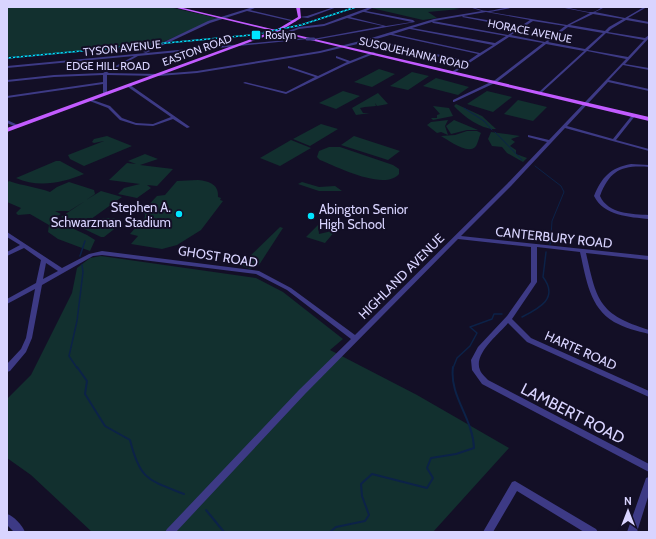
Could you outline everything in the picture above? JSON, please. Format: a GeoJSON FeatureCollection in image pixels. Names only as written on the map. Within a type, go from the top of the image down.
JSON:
{"type":"FeatureCollection","features":[{"type":"Feature","properties":{"kind":"main road","name":"SUSQUEHANNA ROAD"},"geometry":{"type":"LineString","coordinates":[[175,7],[649,119]]}},
{"type":"Feature","properties":{"kind":"main road"},"geometry":{"type":"LineString","coordinates":[[298,7],[300,17]]}},
{"type":"Feature","properties":{"kind":"main road","name":"EASTON ROAD"},"geometry":{"type":"LineString","coordinates":[[7,130],[277,31],[300,17]]}},
{"type":"Feature","properties":{"kind":"street"},"geometry":{"type":"LineString","coordinates":[[105,94],[104,74],[209,22],[256,7]]}},
{"type":"Feature","properties":{"kind":"street"},"geometry":{"type":"LineString","coordinates":[[300,17],[307,17],[336,7]]}},
{"type":"Feature","properties":{"kind":"street"},"geometry":{"type":"LineString","coordinates":[[470,7],[486,12],[644,39]]}},
{"type":"Feature","properties":{"kind":"street"},"geometry":{"type":"LineString","coordinates":[[494,7],[501,9]]}},
{"type":"Feature","properties":{"kind":"street","name":"EDGE HILL ROAD"},"geometry":{"type":"LineString","coordinates":[[7,81],[54,76],[104,74],[159,75],[197,72],[343,46],[390,34],[419,22],[515,7]]}},
{"type":"Feature","properties":{"kind":"street"},"geometry":{"type":"LineString","coordinates":[[561,7],[649,23]]}},
{"type":"Feature","properties":{"kind":"street"},"geometry":{"type":"LineString","coordinates":[[454,102],[494,82],[568,26],[604,7]]}},
{"type":"Feature","properties":{"kind":"street"},"geometry":{"type":"LineString","coordinates":[[540,93],[605,32],[646,7]]}},
{"type":"Feature","properties":{"kind":"street"},"geometry":{"type":"LineString","coordinates":[[284,33],[299,28],[324,25],[371,8]]}},
{"type":"Feature","properties":{"kind":"street"},"geometry":{"type":"LineString","coordinates":[[247,10],[295,21]]}},
{"type":"Feature","properties":{"kind":"street"},"geometry":{"type":"LineString","coordinates":[[363,11],[419,22]]}},
{"type":"Feature","properties":{"kind":"street"},"geometry":{"type":"LineString","coordinates":[[347,16],[387,26]]}},
{"type":"Feature","properties":{"kind":"street"},"geometry":{"type":"LineString","coordinates":[[457,16],[520,28]]}},
{"type":"Feature","properties":{"kind":"street"},"geometry":{"type":"LineString","coordinates":[[454,72],[532,20]]}},
{"type":"Feature","properties":{"kind":"street","name":"HORACE AVENUE"},"geometry":{"type":"LineString","coordinates":[[429,21],[628,58]]}},
{"type":"Feature","properties":{"kind":"street","name":"TYSON AVENUE"},"geometry":{"type":"LineString","coordinates":[[7,68],[239,45],[307,40],[419,22]]}},
{"type":"Feature","properties":{"kind":"street"},"geometry":{"type":"LineString","coordinates":[[409,27],[495,44]]}},
{"type":"Feature","properties":{"kind":"street"},"geometry":{"type":"LineString","coordinates":[[390,34],[481,54]]}},
{"type":"Feature","properties":{"kind":"street","name":"HIGHLAND AVENUE"},"geometry":{"type":"LineString","coordinates":[[170,532],[302,392],[565,127],[608,81],[644,39],[649,36]]}},
{"type":"Feature","properties":{"kind":"street"},"geometry":{"type":"LineString","coordinates":[[369,40],[468,62]]}},
{"type":"Feature","properties":{"kind":"street"},"geometry":{"type":"LineString","coordinates":[[247,45],[252,50]]}},
{"type":"Feature","properties":{"kind":"street"},"geometry":{"type":"LineString","coordinates":[[245,83],[286,93],[350,62],[374,53]]}},
{"type":"Feature","properties":{"kind":"street"},"geometry":{"type":"LineString","coordinates":[[337,57],[350,62]]}},
{"type":"Feature","properties":{"kind":"street"},"geometry":{"type":"LineString","coordinates":[[622,64],[649,69]]}},
{"type":"Feature","properties":{"kind":"street"},"geometry":{"type":"LineString","coordinates":[[290,67],[318,77]]}},
{"type":"Feature","properties":{"kind":"street"},"geometry":{"type":"LineString","coordinates":[[608,81],[649,90]]}},
{"type":"Feature","properties":{"kind":"street"},"geometry":{"type":"LineString","coordinates":[[7,97],[104,83]]}},
{"type":"Feature","properties":{"kind":"street"},"geometry":{"type":"LineString","coordinates":[[129,86],[188,126]]}},
{"type":"Feature","properties":{"kind":"street"},"geometry":{"type":"LineString","coordinates":[[89,100],[109,107],[122,119],[136,124],[153,125],[174,117]]}},
{"type":"Feature","properties":{"kind":"street"},"geometry":{"type":"LineString","coordinates":[[614,140],[634,115]]}},
{"type":"Feature","properties":{"kind":"street"},"geometry":{"type":"LineString","coordinates":[[7,121],[17,126]]}},
{"type":"Feature","properties":{"kind":"street"},"geometry":{"type":"LineString","coordinates":[[565,127],[649,150]]}},
{"type":"Feature","properties":{"kind":"street"},"geometry":{"type":"LineString","coordinates":[[530,136],[550,142]]}},
{"type":"Feature","properties":{"kind":"street"},"geometry":{"type":"LineString","coordinates":[[649,166],[633,165],[615,169],[599,190],[597,196],[601,203],[617,213],[649,217]]}},
{"type":"Feature","properties":{"kind":"street"},"geometry":{"type":"LineString","coordinates":[[7,234],[62,271]]}},
{"type":"Feature","properties":{"kind":"street","name":"CANTERBURY ROAD"},"geometry":{"type":"LineString","coordinates":[[457,237],[649,258]]}},
{"type":"Feature","properties":{"kind":"street"},"geometry":{"type":"LineString","coordinates":[[7,254],[23,246]]}},
{"type":"Feature","properties":{"kind":"street"},"geometry":{"type":"LineString","coordinates":[[508,319],[534,282],[534,246]]}},
{"type":"Feature","properties":{"kind":"street"},"geometry":{"type":"LineString","coordinates":[[583,251],[590,284],[597,303],[608,315],[621,322],[649,332]]}},
{"type":"Feature","properties":{"kind":"street","name":"GHOST ROAD"},"geometry":{"type":"LineString","coordinates":[[7,302],[92,254],[102,253],[256,272],[289,289],[356,339]]}},
{"type":"Feature","properties":{"kind":"street"},"geometry":{"type":"LineString","coordinates":[[7,369],[24,350],[29,338],[44,260]]}},
{"type":"Feature","properties":{"kind":"street","name":"LAMBERT ROAD"},"geometry":{"type":"LineString","coordinates":[[508,319],[480,349],[475,360],[476,370],[485,382],[649,468]]}},
{"type":"Feature","properties":{"kind":"street","name":"HARTE ROAD"},"geometry":{"type":"LineString","coordinates":[[508,319],[529,340],[649,394]]}},
{"type":"Feature","properties":{"kind":"street"},"geometry":{"type":"LineString","coordinates":[[632,532],[649,481]]}},
{"type":"Feature","properties":{"kind":"street"},"geometry":{"type":"LineString","coordinates":[[488,532],[514,485],[593,532]]}},
{"type":"Feature","properties":{"kind":"street"},"geometry":{"type":"LineString","coordinates":[[7,518],[20,532]]}},
{"type":"Feature","properties":{"kind":"green space"},"geometry":{"type":"Polygon","coordinates":[[[7,7],[169,7],[217,18],[161,43],[7,57],[7,7]]]}},
{"type":"Feature","properties":{"kind":"green space"},"geometry":{"type":"Polygon","coordinates":[[[367,7],[448,7],[460,9],[428,12],[437,18],[423,20],[367,7]]]}},
{"type":"Feature","properties":{"kind":"green space"},"geometry":{"type":"Polygon","coordinates":[[[379,69],[395,74],[372,87],[354,82],[379,69]]]}},
{"type":"Feature","properties":{"kind":"green space"},"geometry":{"type":"Polygon","coordinates":[[[412,72],[429,76],[408,90],[390,86],[412,72]]]}},
{"type":"Feature","properties":{"kind":"green space"},"geometry":{"type":"Polygon","coordinates":[[[436,78],[469,87],[458,95],[423,86],[436,78]]]}},
{"type":"Feature","properties":{"kind":"green space"},"geometry":{"type":"Polygon","coordinates":[[[343,91],[360,96],[336,109],[319,103],[343,91]]]}},
{"type":"Feature","properties":{"kind":"green space"},"geometry":{"type":"Polygon","coordinates":[[[487,91],[512,97],[493,112],[467,104],[487,91]]]}},
{"type":"Feature","properties":{"kind":"green space"},"geometry":{"type":"Polygon","coordinates":[[[378,93],[388,104],[377,106],[375,103],[376,106],[360,108],[363,113],[370,113],[356,115],[352,108],[378,93]]]}},
{"type":"Feature","properties":{"kind":"green space"},"geometry":{"type":"Polygon","coordinates":[[[518,100],[547,107],[533,121],[504,114],[518,100]]]}},
{"type":"Feature","properties":{"kind":"green space"},"geometry":{"type":"Polygon","coordinates":[[[456,104],[482,116],[496,129],[491,129],[474,122],[454,106],[456,104]]]}},
{"type":"Feature","properties":{"kind":"green space"},"geometry":{"type":"Polygon","coordinates":[[[433,106],[449,108],[453,116],[433,120],[431,118],[437,118],[437,115],[440,114],[433,106]]]}},
{"type":"Feature","properties":{"kind":"green space"},"geometry":{"type":"Polygon","coordinates":[[[448,120],[445,126],[448,135],[441,132],[437,133],[427,125],[431,122],[448,120]]]}},
{"type":"Feature","properties":{"kind":"green space"},"geometry":{"type":"Polygon","coordinates":[[[454,120],[478,130],[467,130],[451,134],[446,126],[454,120]]]}},
{"type":"Feature","properties":{"kind":"green space"},"geometry":{"type":"Polygon","coordinates":[[[321,124],[338,129],[310,146],[293,139],[321,124]]]}},
{"type":"Feature","properties":{"kind":"green space"},"geometry":{"type":"Polygon","coordinates":[[[467,131],[477,131],[481,133],[477,145],[473,149],[464,148],[453,144],[441,136],[455,135],[467,131]]]}},
{"type":"Feature","properties":{"kind":"green space"},"geometry":{"type":"Polygon","coordinates":[[[491,132],[520,136],[511,139],[515,142],[510,146],[516,150],[516,154],[527,158],[523,162],[507,153],[502,147],[492,146],[488,139],[491,132]]]}},
{"type":"Feature","properties":{"kind":"green space"},"geometry":{"type":"Polygon","coordinates":[[[107,136],[132,146],[84,166],[70,159],[68,155],[104,141],[92,142],[94,139],[107,136]]]}},
{"type":"Feature","properties":{"kind":"green space"},"geometry":{"type":"Polygon","coordinates":[[[354,136],[400,151],[388,160],[341,145],[354,136]]]}},
{"type":"Feature","properties":{"kind":"green space"},"geometry":{"type":"Polygon","coordinates":[[[291,140],[311,148],[280,166],[260,158],[291,140]]]}},
{"type":"Feature","properties":{"kind":"green space"},"geometry":{"type":"Polygon","coordinates":[[[329,147],[340,147],[393,165],[399,169],[399,174],[392,179],[372,179],[349,172],[320,160],[317,157],[319,151],[329,147]]]}},
{"type":"Feature","properties":{"kind":"green space"},"geometry":{"type":"Polygon","coordinates":[[[145,154],[158,159],[140,165],[173,169],[157,186],[147,185],[151,188],[137,198],[118,194],[124,188],[140,184],[109,180],[127,163],[136,164],[128,161],[145,154]]]}},
{"type":"Feature","properties":{"kind":"green space"},"geometry":{"type":"Polygon","coordinates":[[[56,161],[60,161],[84,174],[59,182],[41,184],[16,178],[56,161]]]}},
{"type":"Feature","properties":{"kind":"green space","name":"Stephen A. Schwarzman Stadium"},"geometry":{"type":"Polygon","coordinates":[[[198,180],[213,184],[217,189],[218,197],[223,201],[201,230],[177,245],[162,249],[131,244],[138,236],[130,234],[145,217],[145,214],[141,213],[157,196],[165,195],[177,181],[198,180]]]}},
{"type":"Feature","properties":{"kind":"green space"},"geometry":{"type":"Polygon","coordinates":[[[9,181],[50,192],[69,182],[94,190],[95,194],[86,200],[101,191],[122,197],[84,224],[61,217],[85,201],[69,211],[55,211],[61,214],[52,219],[95,240],[90,251],[58,239],[48,232],[49,225],[30,214],[18,215],[16,213],[21,208],[7,202],[7,183],[9,181]]]}},
{"type":"Feature","properties":{"kind":"green space"},"geometry":{"type":"Polygon","coordinates":[[[302,182],[319,187],[335,186],[342,191],[319,191],[298,184],[302,182]]]}},
{"type":"Feature","properties":{"kind":"green space"},"geometry":{"type":"Polygon","coordinates":[[[104,218],[115,218],[122,223],[104,237],[82,228],[88,223],[104,218]]]}},
{"type":"Feature","properties":{"kind":"green space"},"geometry":{"type":"Polygon","coordinates":[[[318,225],[319,234],[336,230],[325,243],[306,237],[318,225]]]}},
{"type":"Feature","properties":{"kind":"green space"},"geometry":{"type":"Polygon","coordinates":[[[280,227],[283,228],[259,265],[250,269],[244,267],[242,264],[280,227]]]}},
{"type":"Feature","properties":{"kind":"green space"},"geometry":{"type":"Polygon","coordinates":[[[101,256],[256,278],[283,292],[343,339],[330,350],[417,395],[509,448],[433,532],[92,532],[31,475],[7,458],[7,399],[31,375],[72,293],[77,268],[90,258],[101,256]]]}},
{"type":"Feature","properties":{"kind":"waterway"},"geometry":{"type":"LineString","coordinates":[[464,108],[484,121],[492,130]]}},
{"type":"Feature","properties":{"kind":"waterway"},"geometry":{"type":"LineString","coordinates":[[495,132],[522,160]]}},
{"type":"Feature","properties":{"kind":"waterway"},"geometry":{"type":"LineString","coordinates":[[535,166],[561,186],[564,192],[552,221],[551,235]]}},
{"type":"Feature","properties":{"kind":"waterway"},"geometry":{"type":"LineString","coordinates":[[550,244],[552,240],[551,235]]}},
{"type":"Feature","properties":{"kind":"waterway"},"geometry":{"type":"LineString","coordinates":[[80,256],[85,241]]}},
{"type":"Feature","properties":{"kind":"waterway"},"geometry":{"type":"LineString","coordinates":[[522,317],[541,306],[548,297],[549,291],[543,277],[546,252]]}},
{"type":"Feature","properties":{"kind":"waterway"},"geometry":{"type":"LineString","coordinates":[[77,368],[69,356],[77,321],[83,272],[82,265]]}},
{"type":"Feature","properties":{"kind":"waterway"},"geometry":{"type":"LineString","coordinates":[[453,368],[457,358],[470,346],[477,333],[470,327],[492,319],[494,314],[502,314]]}},
{"type":"Feature","properties":{"kind":"waterway"},"geometry":{"type":"LineString","coordinates":[[77,367],[87,381],[85,394],[105,426],[130,440],[138,463],[147,477],[184,494]]}},
{"type":"Feature","properties":{"kind":"waterway"},"geometry":{"type":"LineString","coordinates":[[330,532],[336,527],[365,521],[369,515],[362,496],[361,484],[372,474],[427,488],[433,478],[427,468],[431,458],[456,454],[474,448],[470,427],[454,388],[453,368]]}},
{"type":"Feature","properties":{"kind":"waterway"},"geometry":{"type":"LineString","coordinates":[[206,510],[224,532]]}},
{"type":"Feature","properties":{"kind":"railway"},"geometry":{"type":"LineString","coordinates":[[7,58],[251,35],[301,25],[356,7]]}},
{"type":"Feature","properties":{"kind":"place","name":"Roslyn"},"geometry":{"type":"Point","coordinates":[256,35]}},
{"type":"Feature","properties":{"kind":"place","name":"Stephen A. Schwarzman Stadium"},"geometry":{"type":"Point","coordinates":[179,214]}},
{"type":"Feature","properties":{"kind":"place","name":"Abington Senior High School"},"geometry":{"type":"Point","coordinates":[311,216]}}]}
